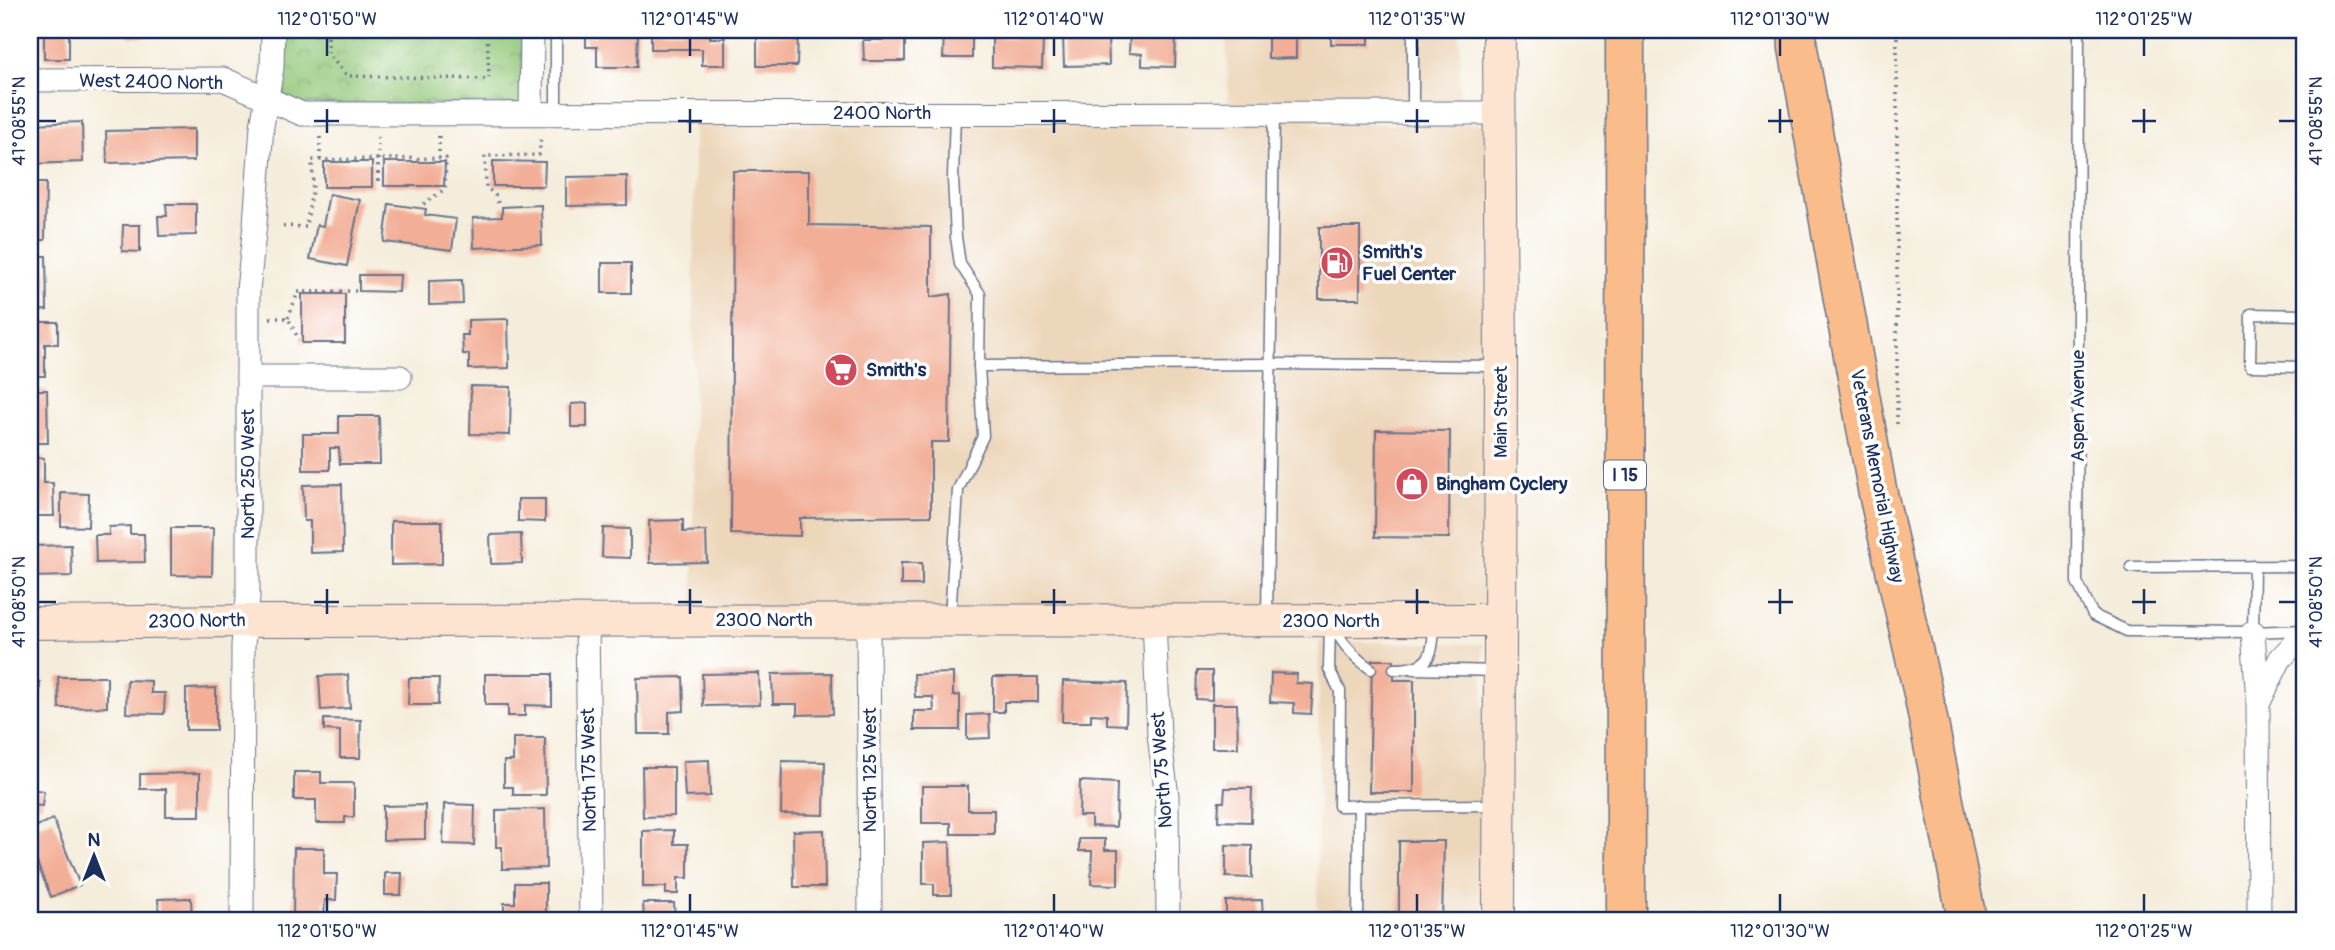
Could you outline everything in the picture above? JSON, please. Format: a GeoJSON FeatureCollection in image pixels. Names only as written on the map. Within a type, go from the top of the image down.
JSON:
{"type":"FeatureCollection","features":[{"type":"Feature","properties":{"kind":"highway","name":"I 15"},"geometry":{"type":"LineString","coordinates":[[1625,30],[1626,920]]}},
{"type":"Feature","properties":{"kind":"highway","name":"Veterans Memorial Highway"},"geometry":{"type":"LineString","coordinates":[[1797,30],[1877,489],[1924,698],[1967,920]]}},
{"type":"Feature","properties":{"kind":"street","name":"North 250 West"},"geometry":{"type":"LineString","coordinates":[[242,920],[243,645],[248,597],[248,290],[262,126],[272,68],[273,30]]}},
{"type":"Feature","properties":{"kind":"street"},"geometry":{"type":"LineString","coordinates":[[531,113],[532,30]]}},
{"type":"Feature","properties":{"kind":"street","name":"Main Street"},"geometry":{"type":"LineString","coordinates":[[1499,30],[1500,920]]}},
{"type":"Feature","properties":{"kind":"street","name":"West 2400 North"},"geometry":{"type":"LineString","coordinates":[[30,80],[223,79],[268,100]]}},
{"type":"Feature","properties":{"kind":"street","name":"2400 North"},"geometry":{"type":"LineString","coordinates":[[268,100],[302,114],[1498,113]]}},
{"type":"Feature","properties":{"kind":"street"},"geometry":{"type":"LineString","coordinates":[[248,377],[400,377]]}},
{"type":"Feature","properties":{"kind":"street","name":"North 125 West"},"geometry":{"type":"LineString","coordinates":[[869,620],[870,920]]}},
{"type":"Feature","properties":{"kind":"street","name":"North 75 West"},"geometry":{"type":"LineString","coordinates":[[1154,620],[1159,735],[1167,796],[1168,920]]}},
{"type":"Feature","properties":{"kind":"street","name":"2300 North"},"geometry":{"type":"LineString","coordinates":[[30,623],[1499,620]]}},
{"type":"Feature","properties":{"kind":"street","name":"North 175 West"},"geometry":{"type":"LineString","coordinates":[[587,621],[591,920]]}},
{"type":"Feature","properties":{"kind":"street"},"geometry":{"type":"LineString","coordinates":[[2253,632],[2258,704],[2259,920]]}},
{"type":"Feature","properties":{"kind":"street"},"geometry":{"type":"LineString","coordinates":[[2258,704],[2280,659],[2296,642],[2305,637]]}},
{"type":"Feature","properties":{"kind":"lane"},"geometry":{"type":"LineString","coordinates":[[556,30],[556,113]]}},
{"type":"Feature","properties":{"kind":"lane"},"geometry":{"type":"LineString","coordinates":[[1413,30],[1413,113]]}},
{"type":"Feature","properties":{"kind":"lane","name":"Aspen Avenue"},"geometry":{"type":"LineString","coordinates":[[2079,30],[2077,582],[2093,615],[2127,631],[2305,630]]}},
{"type":"Feature","properties":{"kind":"lane"},"geometry":{"type":"LineString","coordinates":[[950,621],[958,490],[983,436],[979,366],[980,294],[960,264],[956,237],[953,178],[955,113]]}},
{"type":"Feature","properties":{"kind":"lane"},"geometry":{"type":"LineString","coordinates":[[1267,621],[1274,113]]}},
{"type":"Feature","properties":{"kind":"lane"},"geometry":{"type":"LineString","coordinates":[[2305,315],[2251,314],[2250,366],[2305,368]]}},
{"type":"Feature","properties":{"kind":"lane"},"geometry":{"type":"LineString","coordinates":[[979,366],[1501,366]]}},
{"type":"Feature","properties":{"kind":"lane"},"geometry":{"type":"LineString","coordinates":[[2253,632],[2254,566]]}},
{"type":"Feature","properties":{"kind":"lane"},"geometry":{"type":"LineString","coordinates":[[2131,567],[2305,566]]}},
{"type":"Feature","properties":{"kind":"lane"},"geometry":{"type":"LineString","coordinates":[[1330,621],[1343,645],[1371,669]]}},
{"type":"Feature","properties":{"kind":"lane"},"geometry":{"type":"LineString","coordinates":[[1330,621],[1329,669],[1340,691],[1339,806],[1499,805]]}},
{"type":"Feature","properties":{"kind":"lane"},"geometry":{"type":"LineString","coordinates":[[1414,669],[1430,656],[1434,621]]}},
{"type":"Feature","properties":{"kind":"lane"},"geometry":{"type":"LineString","coordinates":[[1394,669],[1499,671]]}},
{"type":"Feature","properties":{"kind":"lane"},"geometry":{"type":"LineString","coordinates":[[1358,920],[1359,805]]}},
{"type":"Feature","properties":{"kind":"path"},"geometry":{"type":"LineString","coordinates":[[328,30],[328,54],[347,76],[488,79],[486,30]]}},
{"type":"Feature","properties":{"kind":"path"},"geometry":{"type":"LineString","coordinates":[[1897,30],[1897,428]]}},
{"type":"Feature","properties":{"kind":"path"},"geometry":{"type":"LineString","coordinates":[[320,136],[320,160]]}},
{"type":"Feature","properties":{"kind":"path"},"geometry":{"type":"LineString","coordinates":[[377,136],[378,181]]}},
{"type":"Feature","properties":{"kind":"path"},"geometry":{"type":"LineString","coordinates":[[439,136],[439,158]]}},
{"type":"Feature","properties":{"kind":"path"},"geometry":{"type":"LineString","coordinates":[[498,203],[495,195],[486,187],[485,156],[539,155],[541,136]]}},
{"type":"Feature","properties":{"kind":"path"},"geometry":{"type":"LineString","coordinates":[[283,226],[306,227],[313,185],[312,160],[446,158],[445,190],[422,205]]}},
{"type":"Feature","properties":{"kind":"path"},"geometry":{"type":"LineString","coordinates":[[299,340],[288,318],[298,292],[356,291]]}},
{"type":"Feature","properties":{"kind":"path"},"geometry":{"type":"LineString","coordinates":[[270,318],[288,318]]}},
{"type":"Feature","properties":{"kind":"shaded area"},"geometry":{"type":"Polygon","coordinates":[[[1226,30],[1460,30],[1460,104],[1302,124],[1498,124],[1499,616],[693,612],[694,124],[1229,124],[1226,30]]]}},
{"type":"Feature","properties":{"kind":"shaded area"},"geometry":{"type":"Polygon","coordinates":[[[1319,641],[1483,644],[1484,920],[1317,920],[1319,641]]]}},
{"type":"Feature","properties":{"kind":"green space"},"geometry":{"type":"Polygon","coordinates":[[[284,30],[522,30],[522,104],[284,104],[284,30]]]}},
{"type":"Feature","properties":{"kind":"building"},"geometry":{"type":"Polygon","coordinates":[[[44,30],[69,30],[69,59],[44,59],[44,30]]]}},
{"type":"Feature","properties":{"kind":"building"},"geometry":{"type":"Polygon","coordinates":[[[129,30],[158,30],[158,37],[129,37],[129,30]]]}},
{"type":"Feature","properties":{"kind":"building"},"geometry":{"type":"Polygon","coordinates":[[[596,30],[638,30],[637,67],[597,67],[597,47],[586,47],[586,36],[596,36],[596,30]]]}},
{"type":"Feature","properties":{"kind":"building"},"geometry":{"type":"Polygon","coordinates":[[[651,30],[711,30],[710,38],[725,38],[725,65],[702,65],[702,49],[651,49],[651,30]]]}},
{"type":"Feature","properties":{"kind":"building"},"geometry":{"type":"Polygon","coordinates":[[[884,30],[905,30],[905,61],[864,61],[863,40],[884,40],[884,30]]]}},
{"type":"Feature","properties":{"kind":"building"},"geometry":{"type":"Polygon","coordinates":[[[944,30],[972,30],[972,58],[943,58],[944,30]]]}},
{"type":"Feature","properties":{"kind":"building"},"geometry":{"type":"Polygon","coordinates":[[[1268,30],[1296,30],[1296,58],[1268,59],[1268,30]]]}},
{"type":"Feature","properties":{"kind":"building"},"geometry":{"type":"Polygon","coordinates":[[[1331,30],[1369,30],[1369,44],[1331,44],[1331,30]]]}},
{"type":"Feature","properties":{"kind":"building"},"geometry":{"type":"Polygon","coordinates":[[[1130,33],[1176,34],[1175,67],[1142,66],[1142,54],[1129,53],[1130,33]]]}},
{"type":"Feature","properties":{"kind":"building"},"geometry":{"type":"Polygon","coordinates":[[[757,35],[798,35],[797,66],[757,66],[757,35]]]}},
{"type":"Feature","properties":{"kind":"building"},"geometry":{"type":"Polygon","coordinates":[[[1108,35],[1109,65],[1064,66],[1063,36],[1108,35]]]}},
{"type":"Feature","properties":{"kind":"building"},"geometry":{"type":"Polygon","coordinates":[[[992,37],[1043,38],[1042,68],[992,67],[992,37]]]}},
{"type":"Feature","properties":{"kind":"building"},"geometry":{"type":"Polygon","coordinates":[[[82,122],[83,162],[30,164],[30,124],[82,122]]]}},
{"type":"Feature","properties":{"kind":"building"},"geometry":{"type":"Polygon","coordinates":[[[194,129],[194,161],[107,163],[106,131],[194,129]]]}},
{"type":"Feature","properties":{"kind":"building"},"geometry":{"type":"Polygon","coordinates":[[[493,161],[545,162],[544,186],[493,186],[493,161]]]}},
{"type":"Feature","properties":{"kind":"building"},"geometry":{"type":"Polygon","coordinates":[[[324,162],[372,162],[372,187],[324,187],[324,162]]]}},
{"type":"Feature","properties":{"kind":"building"},"geometry":{"type":"Polygon","coordinates":[[[384,162],[445,162],[444,186],[384,186],[384,162]]]}},
{"type":"Feature","properties":{"kind":"building","name":"Smith's"},"geometry":{"type":"Polygon","coordinates":[[[733,171],[809,171],[809,225],[931,227],[931,297],[951,294],[949,442],[931,442],[931,516],[800,518],[800,536],[731,534],[733,171]]]}},
{"type":"Feature","properties":{"kind":"building"},"geometry":{"type":"Polygon","coordinates":[[[627,176],[627,205],[566,206],[566,177],[627,176]]]}},
{"type":"Feature","properties":{"kind":"building"},"geometry":{"type":"Polygon","coordinates":[[[30,183],[46,183],[45,240],[30,240],[30,183]]]}},
{"type":"Feature","properties":{"kind":"building"},"geometry":{"type":"Polygon","coordinates":[[[329,194],[360,200],[347,266],[310,259],[317,225],[323,226],[329,194]]]}},
{"type":"Feature","properties":{"kind":"building"},"geometry":{"type":"Polygon","coordinates":[[[166,204],[196,204],[196,235],[159,236],[158,216],[167,216],[166,204]]]}},
{"type":"Feature","properties":{"kind":"building"},"geometry":{"type":"Polygon","coordinates":[[[389,204],[426,209],[425,215],[456,219],[452,250],[384,242],[389,204]]]}},
{"type":"Feature","properties":{"kind":"building"},"geometry":{"type":"Polygon","coordinates":[[[541,205],[542,245],[474,248],[473,218],[502,217],[502,207],[541,205]]]}},
{"type":"Feature","properties":{"kind":"building"},"geometry":{"type":"Polygon","coordinates":[[[123,225],[140,225],[140,252],[122,251],[123,225]]]}},
{"type":"Feature","properties":{"kind":"building"},"geometry":{"type":"Polygon","coordinates":[[[1319,227],[1360,227],[1360,299],[1319,299],[1319,227]]]}},
{"type":"Feature","properties":{"kind":"building"},"geometry":{"type":"Polygon","coordinates":[[[30,256],[46,256],[47,310],[30,311],[30,256]]]}},
{"type":"Feature","properties":{"kind":"building"},"geometry":{"type":"Polygon","coordinates":[[[602,263],[631,263],[631,293],[602,293],[602,263]]]}},
{"type":"Feature","properties":{"kind":"building"},"geometry":{"type":"Polygon","coordinates":[[[359,275],[400,275],[399,292],[359,291],[359,275]]]}},
{"type":"Feature","properties":{"kind":"building"},"geometry":{"type":"Polygon","coordinates":[[[462,280],[463,304],[429,305],[429,281],[462,280]]]}},
{"type":"Feature","properties":{"kind":"building"},"geometry":{"type":"Polygon","coordinates":[[[302,294],[345,294],[345,343],[302,343],[302,294]]]}},
{"type":"Feature","properties":{"kind":"building"},"geometry":{"type":"Polygon","coordinates":[[[508,319],[509,368],[469,369],[469,354],[463,354],[462,335],[468,335],[468,320],[508,319]]]}},
{"type":"Feature","properties":{"kind":"building"},"geometry":{"type":"Polygon","coordinates":[[[30,322],[58,322],[58,344],[45,344],[45,376],[30,376],[30,322]]]}},
{"type":"Feature","properties":{"kind":"building"},"geometry":{"type":"Polygon","coordinates":[[[471,386],[511,387],[510,435],[470,434],[471,386]]]}},
{"type":"Feature","properties":{"kind":"building"},"geometry":{"type":"Polygon","coordinates":[[[30,390],[47,390],[48,443],[30,443],[30,390]]]}},
{"type":"Feature","properties":{"kind":"building"},"geometry":{"type":"Polygon","coordinates":[[[587,403],[587,427],[571,427],[571,404],[587,403]]]}},
{"type":"Feature","properties":{"kind":"building"},"geometry":{"type":"Polygon","coordinates":[[[339,416],[379,416],[380,464],[340,464],[339,448],[330,448],[330,470],[303,470],[303,434],[339,434],[339,416]]]}},
{"type":"Feature","properties":{"kind":"building","name":"Bingham Cyclery"},"geometry":{"type":"Polygon","coordinates":[[[1376,430],[1450,431],[1449,538],[1375,537],[1376,430]]]}},
{"type":"Feature","properties":{"kind":"building"},"geometry":{"type":"Polygon","coordinates":[[[30,458],[44,458],[44,483],[53,483],[54,516],[30,516],[30,458]]]}},
{"type":"Feature","properties":{"kind":"building"},"geometry":{"type":"Polygon","coordinates":[[[342,484],[343,552],[310,553],[310,521],[304,521],[303,485],[342,484]]]}},
{"type":"Feature","properties":{"kind":"building"},"geometry":{"type":"Polygon","coordinates":[[[61,493],[89,494],[88,527],[61,526],[61,493]]]}},
{"type":"Feature","properties":{"kind":"building"},"geometry":{"type":"Polygon","coordinates":[[[518,499],[545,499],[545,522],[518,521],[518,499]]]}},
{"type":"Feature","properties":{"kind":"building"},"geometry":{"type":"Polygon","coordinates":[[[683,520],[683,532],[706,531],[707,562],[650,563],[649,521],[683,520]]]}},
{"type":"Feature","properties":{"kind":"building"},"geometry":{"type":"Polygon","coordinates":[[[391,521],[442,521],[442,564],[391,565],[391,521]]]}},
{"type":"Feature","properties":{"kind":"building"},"geometry":{"type":"Polygon","coordinates":[[[130,526],[130,534],[144,534],[145,562],[96,563],[95,535],[109,535],[109,527],[130,526]]]}},
{"type":"Feature","properties":{"kind":"building"},"geometry":{"type":"Polygon","coordinates":[[[171,528],[213,528],[212,576],[171,575],[171,528]]]}},
{"type":"Feature","properties":{"kind":"building"},"geometry":{"type":"Polygon","coordinates":[[[603,528],[630,529],[630,558],[602,557],[603,528]]]}},
{"type":"Feature","properties":{"kind":"building"},"geometry":{"type":"Polygon","coordinates":[[[521,534],[522,563],[491,564],[490,535],[521,534]]]}},
{"type":"Feature","properties":{"kind":"building"},"geometry":{"type":"Polygon","coordinates":[[[71,545],[72,576],[30,577],[30,546],[71,545]]]}},
{"type":"Feature","properties":{"kind":"building"},"geometry":{"type":"Polygon","coordinates":[[[901,563],[922,563],[922,585],[901,585],[901,563]]]}},
{"type":"Feature","properties":{"kind":"building"},"geometry":{"type":"Polygon","coordinates":[[[1372,660],[1394,660],[1394,680],[1414,680],[1414,792],[1369,792],[1372,660]]]}},
{"type":"Feature","properties":{"kind":"building"},"geometry":{"type":"Polygon","coordinates":[[[1197,671],[1212,671],[1212,700],[1196,699],[1197,671]]]}},
{"type":"Feature","properties":{"kind":"building"},"geometry":{"type":"Polygon","coordinates":[[[759,673],[760,705],[703,706],[702,674],[759,673]]]}},
{"type":"Feature","properties":{"kind":"building"},"geometry":{"type":"Polygon","coordinates":[[[832,673],[833,714],[797,715],[797,704],[773,704],[772,674],[832,673]]]}},
{"type":"Feature","properties":{"kind":"building"},"geometry":{"type":"Polygon","coordinates":[[[953,673],[953,696],[960,695],[960,730],[914,730],[914,711],[934,711],[933,697],[915,697],[914,674],[953,673]]]}},
{"type":"Feature","properties":{"kind":"building"},"geometry":{"type":"Polygon","coordinates":[[[1271,673],[1297,674],[1296,683],[1313,684],[1311,714],[1294,713],[1294,703],[1270,702],[1271,673]]]}},
{"type":"Feature","properties":{"kind":"building"},"geometry":{"type":"Polygon","coordinates":[[[485,674],[552,674],[552,706],[525,705],[525,716],[508,716],[508,705],[485,705],[485,674]]]}},
{"type":"Feature","properties":{"kind":"building"},"geometry":{"type":"Polygon","coordinates":[[[348,675],[350,708],[321,710],[319,676],[348,675]]]}},
{"type":"Feature","properties":{"kind":"building"},"geometry":{"type":"Polygon","coordinates":[[[58,677],[107,677],[107,707],[59,708],[58,677]]]}},
{"type":"Feature","properties":{"kind":"building"},"geometry":{"type":"Polygon","coordinates":[[[683,677],[684,711],[669,712],[669,734],[638,734],[637,678],[683,677]]]}},
{"type":"Feature","properties":{"kind":"building"},"geometry":{"type":"Polygon","coordinates":[[[993,677],[1038,677],[1038,702],[1004,702],[1004,712],[993,712],[993,677]]]}},
{"type":"Feature","properties":{"kind":"building"},"geometry":{"type":"Polygon","coordinates":[[[409,678],[439,678],[438,705],[408,705],[409,678]]]}},
{"type":"Feature","properties":{"kind":"building"},"geometry":{"type":"Polygon","coordinates":[[[127,680],[151,681],[151,693],[165,693],[164,714],[126,713],[127,680]]]}},
{"type":"Feature","properties":{"kind":"building"},"geometry":{"type":"Polygon","coordinates":[[[30,681],[40,682],[39,708],[30,707],[30,681]]]}},
{"type":"Feature","properties":{"kind":"building"},"geometry":{"type":"Polygon","coordinates":[[[1063,681],[1127,683],[1126,725],[1107,724],[1107,715],[1091,714],[1091,722],[1062,722],[1063,681]]]}},
{"type":"Feature","properties":{"kind":"building"},"geometry":{"type":"Polygon","coordinates":[[[216,688],[216,730],[186,730],[186,689],[216,688]]]}},
{"type":"Feature","properties":{"kind":"building"},"geometry":{"type":"Polygon","coordinates":[[[1212,704],[1237,704],[1238,748],[1212,748],[1212,704]]]}},
{"type":"Feature","properties":{"kind":"building"},"geometry":{"type":"Polygon","coordinates":[[[989,714],[990,738],[967,739],[967,715],[989,714]]]}},
{"type":"Feature","properties":{"kind":"building"},"geometry":{"type":"Polygon","coordinates":[[[324,719],[361,720],[360,758],[340,758],[340,731],[324,730],[324,719]]]}},
{"type":"Feature","properties":{"kind":"building"},"geometry":{"type":"Polygon","coordinates":[[[513,738],[545,738],[546,795],[513,795],[513,787],[504,787],[504,761],[513,761],[513,738]]]}},
{"type":"Feature","properties":{"kind":"building"},"geometry":{"type":"Polygon","coordinates":[[[709,760],[710,796],[685,797],[683,761],[709,760]]]}},
{"type":"Feature","properties":{"kind":"building"},"geometry":{"type":"Polygon","coordinates":[[[782,761],[825,762],[824,815],[781,814],[782,761]]]}},
{"type":"Feature","properties":{"kind":"building"},"geometry":{"type":"Polygon","coordinates":[[[642,767],[674,767],[674,816],[643,817],[642,767]]]}},
{"type":"Feature","properties":{"kind":"building"},"geometry":{"type":"Polygon","coordinates":[[[294,772],[321,772],[321,783],[354,783],[354,817],[345,817],[345,823],[316,823],[316,800],[294,800],[294,772]]]}},
{"type":"Feature","properties":{"kind":"building"},"geometry":{"type":"Polygon","coordinates":[[[200,773],[200,816],[166,816],[166,789],[140,789],[140,774],[200,773]]]}},
{"type":"Feature","properties":{"kind":"building"},"geometry":{"type":"Polygon","coordinates":[[[1080,781],[1117,783],[1116,827],[1091,826],[1091,816],[1079,816],[1080,781]]]}},
{"type":"Feature","properties":{"kind":"building"},"geometry":{"type":"Polygon","coordinates":[[[922,786],[968,786],[968,810],[994,810],[994,834],[951,834],[951,823],[922,823],[922,786]]]}},
{"type":"Feature","properties":{"kind":"building"},"geometry":{"type":"Polygon","coordinates":[[[1225,788],[1252,788],[1251,822],[1218,821],[1219,802],[1224,802],[1225,788]]]}},
{"type":"Feature","properties":{"kind":"building"},"geometry":{"type":"Polygon","coordinates":[[[30,789],[44,791],[42,806],[30,805],[30,789]]]}},
{"type":"Feature","properties":{"kind":"building"},"geometry":{"type":"Polygon","coordinates":[[[444,804],[475,805],[474,845],[443,844],[444,804]]]}},
{"type":"Feature","properties":{"kind":"building"},"geometry":{"type":"Polygon","coordinates":[[[425,805],[425,839],[383,840],[383,806],[425,805]]]}},
{"type":"Feature","properties":{"kind":"building"},"geometry":{"type":"Polygon","coordinates":[[[545,809],[546,868],[502,869],[502,847],[496,847],[496,810],[545,809]]]}},
{"type":"Feature","properties":{"kind":"building"},"geometry":{"type":"Polygon","coordinates":[[[53,819],[80,885],[51,897],[30,845],[30,829],[53,819]]]}},
{"type":"Feature","properties":{"kind":"building"},"geometry":{"type":"Polygon","coordinates":[[[674,830],[674,844],[688,844],[688,878],[678,878],[678,894],[666,894],[666,887],[643,887],[643,831],[674,830]]]}},
{"type":"Feature","properties":{"kind":"building"},"geometry":{"type":"Polygon","coordinates":[[[824,830],[825,887],[794,887],[793,831],[824,830]]]}},
{"type":"Feature","properties":{"kind":"building"},"geometry":{"type":"Polygon","coordinates":[[[1079,839],[1105,839],[1105,850],[1118,850],[1118,885],[1091,884],[1092,851],[1079,851],[1079,839]]]}},
{"type":"Feature","properties":{"kind":"building"},"geometry":{"type":"Polygon","coordinates":[[[1399,841],[1444,841],[1442,920],[1363,920],[1363,915],[1399,913],[1399,841]]]}},
{"type":"Feature","properties":{"kind":"building"},"geometry":{"type":"Polygon","coordinates":[[[950,842],[951,895],[934,895],[934,884],[923,884],[923,843],[950,842]]]}},
{"type":"Feature","properties":{"kind":"building"},"geometry":{"type":"Polygon","coordinates":[[[1226,845],[1252,846],[1252,878],[1226,877],[1226,845]]]}},
{"type":"Feature","properties":{"kind":"building"},"geometry":{"type":"Polygon","coordinates":[[[294,848],[324,848],[324,874],[337,874],[336,900],[325,900],[324,918],[293,918],[294,848]]]}},
{"type":"Feature","properties":{"kind":"building"},"geometry":{"type":"Polygon","coordinates":[[[385,873],[402,873],[401,895],[385,895],[385,873]]]}},
{"type":"Feature","properties":{"kind":"building"},"geometry":{"type":"Polygon","coordinates":[[[515,883],[546,883],[546,920],[504,920],[504,903],[515,903],[515,883]]]}},
{"type":"Feature","properties":{"kind":"building"},"geometry":{"type":"Polygon","coordinates":[[[191,898],[192,920],[166,920],[166,913],[159,913],[158,899],[191,898]]]}},
{"type":"Feature","properties":{"kind":"building"},"geometry":{"type":"Polygon","coordinates":[[[1262,900],[1263,920],[1226,920],[1226,901],[1262,900]]]}},
{"type":"Feature","properties":{"kind":"building"},"geometry":{"type":"Polygon","coordinates":[[[643,903],[674,903],[675,920],[644,920],[643,903]]]}},
{"type":"Feature","properties":{"kind":"building"},"geometry":{"type":"Polygon","coordinates":[[[797,913],[828,913],[828,920],[796,920],[797,913]]]}},
{"type":"Feature","properties":{"kind":"building"},"geometry":{"type":"Polygon","coordinates":[[[1322,913],[1342,913],[1342,920],[1322,920],[1322,913]]]}},
{"type":"Feature","properties":{"kind":"place","name":"Smith's Fuel Center"},"geometry":{"type":"Point","coordinates":[1337,263]}},
{"type":"Feature","properties":{"kind":"place","name":"Smith's"},"geometry":{"type":"Point","coordinates":[841,370]}},
{"type":"Feature","properties":{"kind":"place","name":"Bingham Cyclery"},"geometry":{"type":"Point","coordinates":[1412,484]}}]}
